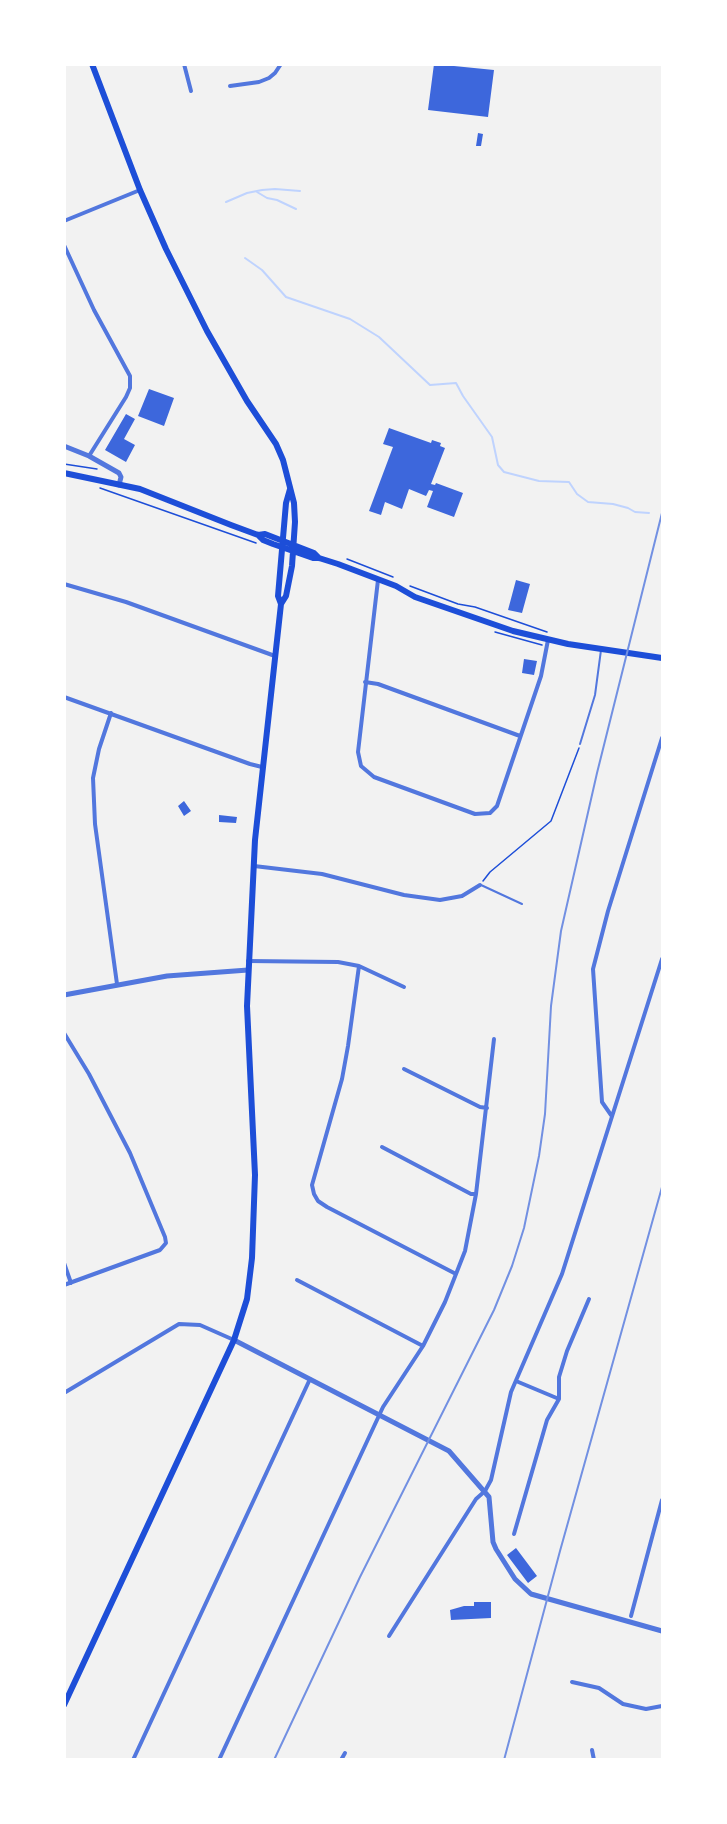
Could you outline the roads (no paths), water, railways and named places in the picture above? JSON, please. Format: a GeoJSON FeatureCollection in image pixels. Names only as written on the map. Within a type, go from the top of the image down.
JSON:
{"type":"FeatureCollection","features":[{"type":"Feature","properties":{"kind":"main road"},"geometry":{"type":"LineString","coordinates":[[64,1705],[234,1340],[248,1299],[254,1230],[255,1175],[248,1035],[248,961],[253,866],[281,604],[286,596],[294,548],[294,503],[283,460],[276,444],[247,401],[207,331],[166,249],[140,190],[92,64]]}},
{"type":"Feature","properties":{"kind":"main road"},"geometry":{"type":"LineString","coordinates":[[64,473],[160,497],[258,535],[263,540],[314,552],[319,558],[427,601],[513,631],[602,649],[663,658]]}},
{"type":"Feature","properties":{"kind":"main road"},"geometry":{"type":"LineString","coordinates":[[281,604],[278,596],[282,544],[286,503],[290,489]]}},
{"type":"Feature","properties":{"kind":"street"},"geometry":{"type":"LineString","coordinates":[[184,64],[191,91]]}},
{"type":"Feature","properties":{"kind":"street"},"geometry":{"type":"LineString","coordinates":[[230,86],[259,82],[275,73],[281,64]]}},
{"type":"Feature","properties":{"kind":"street"},"geometry":{"type":"LineString","coordinates":[[64,221],[140,190]]}},
{"type":"Feature","properties":{"kind":"street"},"geometry":{"type":"LineString","coordinates":[[64,245],[94,310],[130,376],[130,388],[126,397],[89,456]]}},
{"type":"Feature","properties":{"kind":"street"},"geometry":{"type":"LineString","coordinates":[[64,446],[89,456],[119,473],[121,477],[119,485]]}},
{"type":"Feature","properties":{"kind":"street"},"geometry":{"type":"LineString","coordinates":[[378,580],[358,752],[361,766],[374,777],[475,814],[490,813],[497,806],[541,676],[550,638]]}},
{"type":"Feature","properties":{"kind":"street"},"geometry":{"type":"LineString","coordinates":[[64,584],[126,602],[275,656]]}},
{"type":"Feature","properties":{"kind":"street"},"geometry":{"type":"LineString","coordinates":[[365,682],[378,684],[520,736]]}},
{"type":"Feature","properties":{"kind":"street"},"geometry":{"type":"LineString","coordinates":[[64,698],[262,767]]}},
{"type":"Feature","properties":{"kind":"street"},"geometry":{"type":"LineString","coordinates":[[111,713],[99,749],[93,786],[95,824],[117,984]]}},
{"type":"Feature","properties":{"kind":"street"},"geometry":{"type":"LineString","coordinates":[[611,1116],[602,1102],[593,969],[605,922],[663,738]]}},
{"type":"Feature","properties":{"kind":"street"},"geometry":{"type":"LineString","coordinates":[[253,866],[322,874],[404,895],[440,900],[462,896],[482,883]]}},
{"type":"Feature","properties":{"kind":"street"},"geometry":{"type":"LineString","coordinates":[[389,1636],[476,1499],[485,1491],[491,1480],[506,1409],[562,1274],[663,959]]}},
{"type":"Feature","properties":{"kind":"street"},"geometry":{"type":"LineString","coordinates":[[248,961],[338,962],[359,966],[404,987]]}},
{"type":"Feature","properties":{"kind":"street"},"geometry":{"type":"LineString","coordinates":[[359,966],[342,1079],[312,1185],[314,1194],[318,1201],[327,1207],[456,1274]]}},
{"type":"Feature","properties":{"kind":"street"},"geometry":{"type":"LineString","coordinates":[[64,995],[167,976],[248,970]]}},
{"type":"Feature","properties":{"kind":"street"},"geometry":{"type":"LineString","coordinates":[[64,1033],[89,1074],[130,1153],[165,1237],[165,1245],[160,1250],[64,1285]]}},
{"type":"Feature","properties":{"kind":"street"},"geometry":{"type":"LineString","coordinates":[[219,1760],[378,1415],[423,1346],[445,1302],[465,1251],[476,1194],[494,1039]]}},
{"type":"Feature","properties":{"kind":"street"},"geometry":{"type":"LineString","coordinates":[[404,1069],[480,1107],[487,1108]]}},
{"type":"Feature","properties":{"kind":"street"},"geometry":{"type":"LineString","coordinates":[[382,1147],[471,1194],[476,1194]]}},
{"type":"Feature","properties":{"kind":"street"},"geometry":{"type":"LineString","coordinates":[[64,1263],[71,1283]]}},
{"type":"Feature","properties":{"kind":"street"},"geometry":{"type":"LineString","coordinates":[[297,1280],[423,1346]]}},
{"type":"Feature","properties":{"kind":"street"},"geometry":{"type":"LineString","coordinates":[[514,1534],[547,1420],[559,1399],[559,1377],[567,1351],[589,1299]]}},
{"type":"Feature","properties":{"kind":"street"},"geometry":{"type":"LineString","coordinates":[[64,1394],[179,1324],[200,1325],[234,1340],[449,1451],[485,1491],[490,1504],[493,1542],[496,1549],[515,1579],[531,1594],[663,1631]]}},
{"type":"Feature","properties":{"kind":"street"},"geometry":{"type":"LineString","coordinates":[[133,1760],[310,1380]]}},
{"type":"Feature","properties":{"kind":"street"},"geometry":{"type":"LineString","coordinates":[[516,1381],[559,1399]]}},
{"type":"Feature","properties":{"kind":"street"},"geometry":{"type":"LineString","coordinates":[[631,1616],[663,1500]]}},
{"type":"Feature","properties":{"kind":"street"},"geometry":{"type":"LineString","coordinates":[[572,1682],[599,1688],[623,1704],[645,1709],[663,1706]]}},
{"type":"Feature","properties":{"kind":"street"},"geometry":{"type":"LineString","coordinates":[[592,1750],[594,1760]]}},
{"type":"Feature","properties":{"kind":"street"},"geometry":{"type":"LineString","coordinates":[[341,1760],[345,1753]]}},
{"type":"Feature","properties":{"kind":"lane"},"geometry":{"type":"LineString","coordinates":[[580,744],[595,695],[602,649]]}},
{"type":"Feature","properties":{"kind":"lane"},"geometry":{"type":"LineString","coordinates":[[482,883],[522,904]]}},
{"type":"Feature","properties":{"kind":"waterway"},"geometry":{"type":"LineString","coordinates":[[226,202],[247,193],[262,190],[300,191]]}},
{"type":"Feature","properties":{"kind":"waterway"},"geometry":{"type":"LineString","coordinates":[[257,192],[296,209]]}},
{"type":"Feature","properties":{"kind":"waterway"},"geometry":{"type":"LineString","coordinates":[[245,258],[262,270],[286,297],[350,319],[379,337],[430,385],[456,383],[492,437],[498,465],[504,472],[539,481],[569,482],[577,494],[588,502],[613,504],[635,512],[649,513]]}},
{"type":"Feature","properties":{"kind":"railway"},"geometry":{"type":"LineString","coordinates":[[274,1760],[360,1577],[494,1310],[524,1228],[545,1114],[551,1006],[561,931],[597,773],[662,513]]}},
{"type":"Feature","properties":{"kind":"railway"},"geometry":{"type":"LineString","coordinates":[[504,1760],[662,1187]]}}]}
